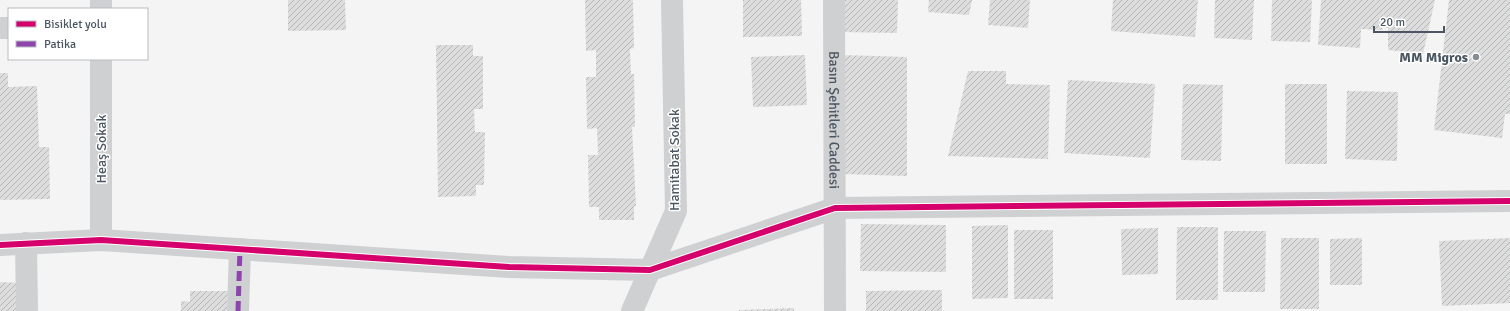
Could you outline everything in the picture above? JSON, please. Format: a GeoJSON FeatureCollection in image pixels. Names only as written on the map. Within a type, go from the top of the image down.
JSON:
{"type":"FeatureCollection","features":[{"type":"Feature","properties":{"kind":"street","name":"Hamitabat Sokak"},"geometry":{"type":"LineString","coordinates":[[632,311],[676,211],[672,0]]}},
{"type":"Feature","properties":{"kind":"street","name":"Basın Şehitleri Caddesi"},"geometry":{"type":"LineString","coordinates":[[834,0],[836,311]]}},
{"type":"Feature","properties":{"kind":"street","name":"Heaş Sokak"},"geometry":{"type":"LineString","coordinates":[[101,60],[101,240]]}},
{"type":"Feature","properties":{"kind":"street"},"geometry":{"type":"LineString","coordinates":[[0,245],[101,240],[509,267],[650,270],[835,208],[1510,201]]}},
{"type":"Feature","properties":{"kind":"street"},"geometry":{"type":"LineString","coordinates":[[26,243],[27,311]]}},
{"type":"Feature","properties":{"kind":"street"},"geometry":{"type":"LineString","coordinates":[[238,311],[240,249]]}},
{"type":"Feature","properties":{"kind":"building"},"geometry":{"type":"Polygon","coordinates":[[[288,0],[345,0],[346,30],[288,31],[288,0]]]}},
{"type":"Feature","properties":{"kind":"building"},"geometry":{"type":"Polygon","coordinates":[[[585,0],[633,0],[634,48],[630,49],[631,74],[634,74],[635,127],[632,127],[636,206],[634,206],[634,220],[599,220],[599,207],[589,207],[588,155],[598,155],[597,128],[587,129],[586,77],[596,77],[596,50],[586,51],[585,0]]]}},
{"type":"Feature","properties":{"kind":"building"},"geometry":{"type":"Polygon","coordinates":[[[743,0],[801,0],[802,36],[743,37],[743,0]]]}},
{"type":"Feature","properties":{"kind":"building"},"geometry":{"type":"Polygon","coordinates":[[[842,0],[898,0],[897,33],[841,32],[842,0]]]}},
{"type":"Feature","properties":{"kind":"building"},"geometry":{"type":"Polygon","coordinates":[[[929,0],[972,0],[969,15],[928,12],[929,0]]]}},
{"type":"Feature","properties":{"kind":"building"},"geometry":{"type":"Polygon","coordinates":[[[990,0],[1030,0],[1028,28],[988,25],[990,0]]]}},
{"type":"Feature","properties":{"kind":"building"},"geometry":{"type":"Polygon","coordinates":[[[1113,0],[1198,0],[1195,37],[1111,31],[1113,0]]]}},
{"type":"Feature","properties":{"kind":"building"},"geometry":{"type":"Polygon","coordinates":[[[1215,0],[1254,0],[1252,40],[1214,38],[1215,0]]]}},
{"type":"Feature","properties":{"kind":"building"},"geometry":{"type":"Polygon","coordinates":[[[1272,0],[1312,0],[1310,42],[1271,41],[1272,0]]]}},
{"type":"Feature","properties":{"kind":"building"},"geometry":{"type":"Polygon","coordinates":[[[1321,0],[1435,0],[1423,54],[1388,50],[1388,28],[1383,28],[1384,9],[1382,30],[1361,29],[1360,48],[1318,45],[1321,0]]]}},
{"type":"Feature","properties":{"kind":"building","name":"MM Migros"},"geometry":{"type":"Polygon","coordinates":[[[1449,0],[1510,0],[1510,114],[1505,114],[1502,138],[1434,130],[1449,0]]]}},
{"type":"Feature","properties":{"kind":"building"},"geometry":{"type":"Polygon","coordinates":[[[436,45],[473,45],[473,56],[483,56],[483,109],[474,109],[475,132],[485,132],[484,185],[476,185],[476,196],[438,197],[436,45]]]}},
{"type":"Feature","properties":{"kind":"building"},"geometry":{"type":"Polygon","coordinates":[[[805,55],[807,105],[753,107],[751,57],[805,55]]]}},
{"type":"Feature","properties":{"kind":"building"},"geometry":{"type":"Polygon","coordinates":[[[842,55],[907,57],[907,176],[840,174],[842,55]]]}},
{"type":"Feature","properties":{"kind":"building"},"geometry":{"type":"Polygon","coordinates":[[[968,71],[1006,71],[1006,84],[1050,85],[1048,159],[948,156],[968,71]]]}},
{"type":"Feature","properties":{"kind":"building"},"geometry":{"type":"Polygon","coordinates":[[[0,73],[8,73],[8,87],[37,86],[39,147],[49,147],[50,199],[0,200],[0,73]]]}},
{"type":"Feature","properties":{"kind":"building"},"geometry":{"type":"Polygon","coordinates":[[[1068,80],[1155,84],[1150,158],[1064,153],[1068,80]]]}},
{"type":"Feature","properties":{"kind":"building"},"geometry":{"type":"Polygon","coordinates":[[[1183,84],[1223,85],[1221,161],[1181,160],[1183,84]]]}},
{"type":"Feature","properties":{"kind":"building"},"geometry":{"type":"Polygon","coordinates":[[[1285,84],[1327,84],[1327,164],[1285,164],[1285,84]]]}},
{"type":"Feature","properties":{"kind":"building"},"geometry":{"type":"Polygon","coordinates":[[[1347,91],[1398,92],[1397,161],[1345,159],[1347,91]]]}},
{"type":"Feature","properties":{"kind":"building"},"geometry":{"type":"Polygon","coordinates":[[[861,224],[946,225],[946,272],[860,271],[861,224]]]}},
{"type":"Feature","properties":{"kind":"building"},"geometry":{"type":"Polygon","coordinates":[[[1008,225],[1008,298],[972,299],[972,226],[1008,225]]]}},
{"type":"Feature","properties":{"kind":"building"},"geometry":{"type":"Polygon","coordinates":[[[1177,227],[1218,227],[1218,300],[1176,300],[1177,227]]]}},
{"type":"Feature","properties":{"kind":"building"},"geometry":{"type":"Polygon","coordinates":[[[1158,228],[1158,274],[1122,275],[1121,229],[1158,228]]]}},
{"type":"Feature","properties":{"kind":"building"},"geometry":{"type":"Polygon","coordinates":[[[1014,230],[1053,230],[1053,299],[1014,299],[1014,230]]]}},
{"type":"Feature","properties":{"kind":"building"},"geometry":{"type":"Polygon","coordinates":[[[1224,231],[1266,231],[1265,292],[1223,292],[1224,231]]]}},
{"type":"Feature","properties":{"kind":"building"},"geometry":{"type":"Polygon","coordinates":[[[1281,238],[1319,238],[1319,309],[1280,309],[1281,238]]]}},
{"type":"Feature","properties":{"kind":"building"},"geometry":{"type":"Polygon","coordinates":[[[1362,238],[1362,285],[1330,285],[1330,239],[1362,238]]]}},
{"type":"Feature","properties":{"kind":"building"},"geometry":{"type":"Polygon","coordinates":[[[1510,238],[1510,303],[1442,306],[1439,241],[1510,238]]]}},
{"type":"Feature","properties":{"kind":"building"},"geometry":{"type":"Polygon","coordinates":[[[0,282],[22,283],[22,311],[0,311],[0,282]]]}},
{"type":"Feature","properties":{"kind":"building"},"geometry":{"type":"Polygon","coordinates":[[[942,290],[942,311],[866,311],[866,291],[942,290]]]}},
{"type":"Feature","properties":{"kind":"building"},"geometry":{"type":"Polygon","coordinates":[[[190,291],[228,291],[227,311],[181,311],[181,301],[190,302],[190,291]]]}},
{"type":"Feature","properties":{"kind":"building"},"geometry":{"type":"Polygon","coordinates":[[[794,308],[794,311],[739,311],[739,310],[794,308]]]}},
{"type":"Feature","properties":{"kind":"marked path"},"geometry":{"type":"LineString","coordinates":[[238,311],[240,249]]}},
{"type":"Feature","properties":{"kind":"cycle path"},"geometry":{"type":"LineString","coordinates":[[0,245],[101,240],[509,267],[650,270],[835,208],[1510,201]]}},
{"type":"Feature","properties":{"kind":"place","name":"MM Migros"},"geometry":{"type":"Point","coordinates":[1476,57]}}]}
